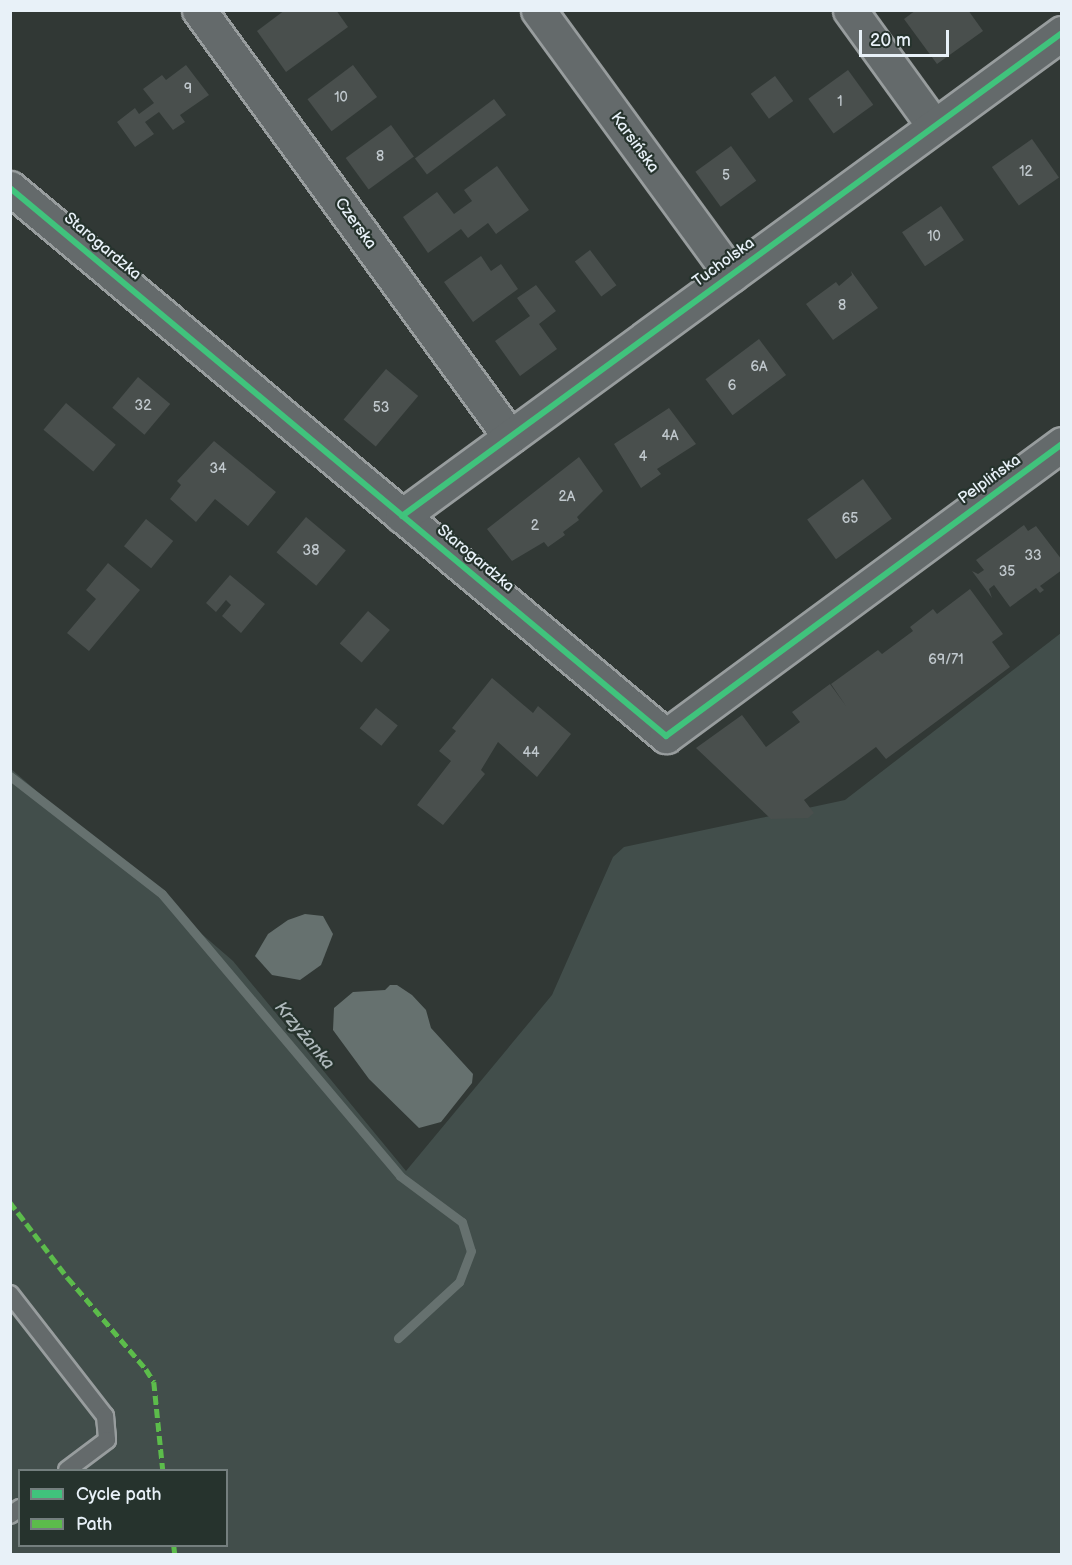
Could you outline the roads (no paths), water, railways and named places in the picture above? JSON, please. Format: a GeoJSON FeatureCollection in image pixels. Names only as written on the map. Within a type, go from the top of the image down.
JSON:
{"type":"FeatureCollection","features":[{"type":"Feature","properties":{"kind":"street","name":"Czerska"},"geometry":{"type":"LineString","coordinates":[[199,10],[510,437]]}},
{"type":"Feature","properties":{"kind":"street","name":"Karsińska"},"geometry":{"type":"LineString","coordinates":[[538,10],[731,275]]}},
{"type":"Feature","properties":{"kind":"street"},"geometry":{"type":"LineString","coordinates":[[850,10],[934,126]]}},
{"type":"Feature","properties":{"kind":"street","name":"Tucholska"},"geometry":{"type":"LineString","coordinates":[[402,516],[1062,33]]}},
{"type":"Feature","properties":{"kind":"street","name":"Starogardzka"},"geometry":{"type":"LineString","coordinates":[[10,188],[666,736],[934,537]]}},
{"type":"Feature","properties":{"kind":"street","name":"Pelplińska"},"geometry":{"type":"LineString","coordinates":[[934,537],[1062,444]]}},
{"type":"Feature","properties":{"kind":"lane"},"geometry":{"type":"LineString","coordinates":[[10,1294],[105,1416],[107,1440],[68,1469]]}},
{"type":"Feature","properties":{"kind":"waterway","name":"Krzyżanka"},"geometry":{"type":"LineString","coordinates":[[10,776],[162,894],[400,1176],[462,1222],[471,1251],[459,1282],[398,1338]]}}]}
